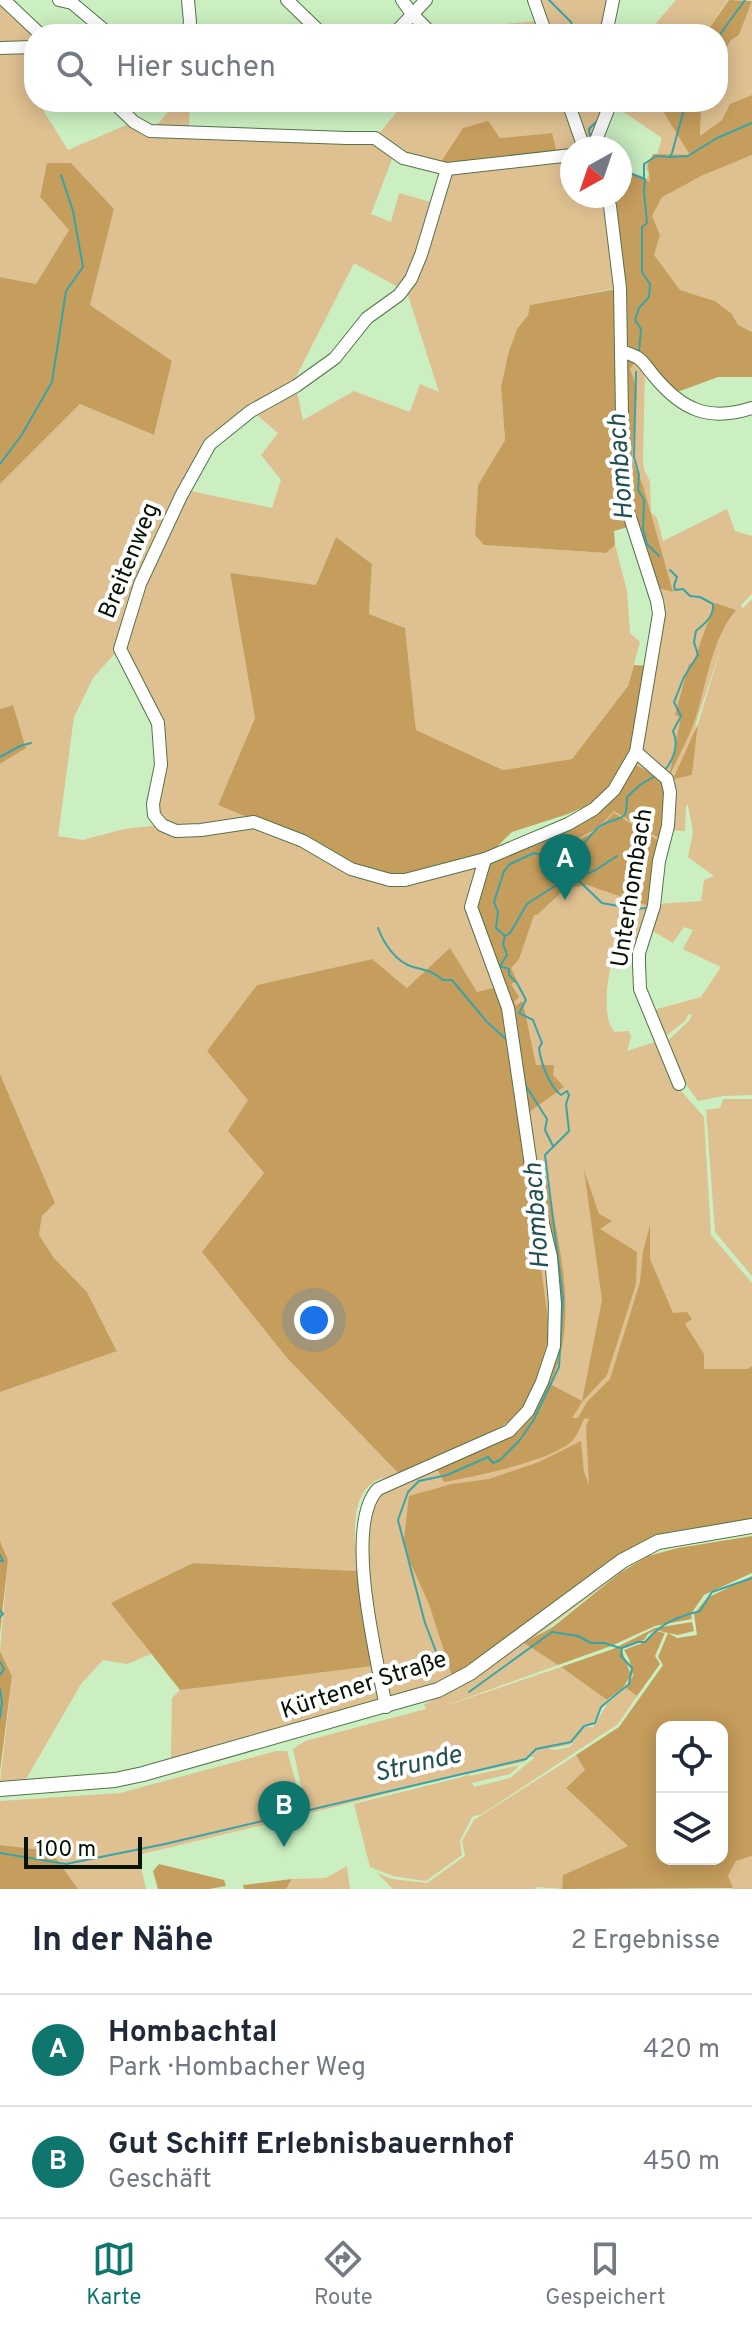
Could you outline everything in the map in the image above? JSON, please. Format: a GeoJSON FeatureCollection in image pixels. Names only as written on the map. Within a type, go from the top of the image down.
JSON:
{"type":"FeatureCollection","features":[{"type":"Feature","properties":{"kind":"main road","name":"Kürtener Straße"},"geometry":{"type":"LineString","coordinates":[[0,1789],[129,1777],[438,1690],[470,1673],[622,1561],[658,1542],[752,1526]]}},
{"type":"Feature","properties":{"kind":"street"},"geometry":{"type":"LineString","coordinates":[[4,0],[29,24]]}},
{"type":"Feature","properties":{"kind":"street"},"geometry":{"type":"LineString","coordinates":[[59,0],[72,3],[97,24]]}},
{"type":"Feature","properties":{"kind":"street"},"geometry":{"type":"LineString","coordinates":[[188,0],[190,24]]}},
{"type":"Feature","properties":{"kind":"street"},"geometry":{"type":"LineString","coordinates":[[287,0],[312,24]]}},
{"type":"Feature","properties":{"kind":"street"},"geometry":{"type":"LineString","coordinates":[[402,0],[422,24]]}},
{"type":"Feature","properties":{"kind":"street"},"geometry":{"type":"LineString","coordinates":[[403,24],[426,0]]}},
{"type":"Feature","properties":{"kind":"street"},"geometry":{"type":"LineString","coordinates":[[534,0],[542,24]]}},
{"type":"Feature","properties":{"kind":"street"},"geometry":{"type":"LineString","coordinates":[[608,24],[613,0]]}},
{"type":"Feature","properties":{"kind":"street"},"geometry":{"type":"LineString","coordinates":[[0,48],[24,47]]}},
{"type":"Feature","properties":{"kind":"street"},"geometry":{"type":"LineString","coordinates":[[124,112],[150,131],[347,138],[366,136],[375,138],[403,158],[447,169],[560,156]]}},
{"type":"Feature","properties":{"kind":"street"},"geometry":{"type":"LineString","coordinates":[[571,112],[580,136]]}},
{"type":"Feature","properties":{"kind":"street"},"geometry":{"type":"LineString","coordinates":[[598,136],[607,112]]}},
{"type":"Feature","properties":{"kind":"street","name":"Breitenweg"},"geometry":{"type":"LineString","coordinates":[[447,169],[411,279],[399,295],[367,318],[335,358],[305,381],[251,411],[210,444],[181,496],[140,584],[120,649],[158,723],[161,765],[153,804],[154,815],[162,825],[176,831],[254,822],[303,841],[351,869],[390,880],[421,877],[485,859],[568,824],[594,809],[614,790],[636,752]]}},
{"type":"Feature","properties":{"kind":"street"},"geometry":{"type":"LineString","coordinates":[[610,208],[620,288],[623,479],[627,508],[659,614],[636,752]]}},
{"type":"Feature","properties":{"kind":"street"},"geometry":{"type":"LineString","coordinates":[[621,351],[640,356],[671,395],[691,409],[729,416],[752,408]]}},
{"type":"Feature","properties":{"kind":"street","name":"Unterhombach"},"geometry":{"type":"LineString","coordinates":[[636,752],[667,779],[670,792],[668,826],[659,861],[654,906],[639,953],[639,964],[640,989],[679,1084]]}},
{"type":"Feature","properties":{"kind":"street"},"geometry":{"type":"LineString","coordinates":[[386,1707],[364,1581],[362,1553],[366,1507],[378,1489],[509,1431],[519,1423],[536,1396],[554,1346],[555,1304],[551,1257],[534,1186],[508,1008],[471,907],[485,859]]}},
{"type":"Feature","properties":{"kind":"shaded area"},"geometry":{"type":"Polygon","coordinates":[[[0,0],[24,24],[24,46],[0,47],[0,0]]]}},
{"type":"Feature","properties":{"kind":"shaded area"},"geometry":{"type":"Polygon","coordinates":[[[538,0],[606,0],[610,7],[606,24],[546,24],[538,0]]]}},
{"type":"Feature","properties":{"kind":"shaded area"},"geometry":{"type":"Polygon","coordinates":[[[676,0],[728,0],[712,24],[656,24],[676,0]]]}},
{"type":"Feature","properties":{"kind":"shaded area"},"geometry":{"type":"Polygon","coordinates":[[[729,0],[752,1],[739,35],[728,45],[728,24],[712,24],[729,0]]]}},
{"type":"Feature","properties":{"kind":"shaded area"},"geometry":{"type":"Polygon","coordinates":[[[752,1],[752,144],[743,158],[752,155],[752,332],[738,325],[732,314],[715,301],[680,290],[653,255],[660,235],[651,217],[649,258],[665,289],[645,366],[643,459],[650,482],[651,512],[657,518],[663,541],[727,509],[735,531],[752,536],[752,594],[741,605],[742,609],[752,599],[752,1095],[698,1101],[664,1050],[675,1084],[704,1117],[711,1235],[752,1283],[752,1366],[747,1369],[706,1370],[712,1383],[705,1397],[674,1423],[655,1433],[598,1502],[596,1517],[616,1576],[526,1644],[558,1665],[436,1709],[561,1667],[607,1700],[592,1724],[584,1724],[569,1745],[548,1749],[555,1750],[570,1747],[583,1727],[593,1727],[607,1704],[626,1688],[637,1696],[618,1724],[482,1814],[472,1817],[460,1841],[462,1855],[426,1881],[393,1876],[370,1867],[354,1804],[466,1776],[467,1773],[307,1814],[293,1749],[305,1741],[426,1709],[424,1704],[434,1700],[425,1688],[389,1698],[378,1656],[369,1596],[365,1536],[367,1513],[376,1493],[411,1478],[254,1303],[221,1251],[279,1176],[239,1134],[255,1091],[218,1043],[247,1005],[375,962],[372,959],[257,985],[207,1051],[249,1100],[228,1131],[264,1173],[203,1252],[287,1358],[400,1475],[375,1481],[360,1499],[355,1523],[358,1571],[193,1563],[112,1603],[151,1654],[127,1664],[103,1660],[81,1684],[26,1779],[0,1782],[12,1676],[0,1651],[8,1560],[0,1541],[0,1392],[117,1350],[87,1292],[54,1258],[39,1235],[42,1216],[55,1203],[0,1074],[0,764],[26,748],[13,705],[0,709],[0,484],[80,404],[154,435],[172,361],[90,305],[114,209],[71,163],[47,164],[40,197],[69,230],[36,284],[0,277],[0,50],[24,49],[24,112],[44,112],[68,150],[131,123],[149,133],[374,140],[394,154],[371,214],[391,222],[399,193],[438,204],[449,172],[560,159],[560,208],[606,208],[617,288],[530,305],[508,354],[501,387],[505,440],[478,485],[475,534],[485,545],[605,553],[615,545],[627,591],[630,633],[640,642],[628,686],[572,759],[503,770],[416,730],[405,628],[369,614],[372,564],[336,537],[316,585],[230,574],[255,718],[218,805],[255,820],[194,830],[165,825],[156,816],[154,802],[161,761],[160,725],[121,650],[142,584],[186,490],[272,508],[281,480],[261,455],[278,433],[253,412],[296,387],[303,420],[354,391],[410,412],[420,384],[439,392],[407,292],[354,263],[295,384],[250,410],[208,443],[179,496],[139,583],[118,650],[93,678],[74,717],[58,836],[83,840],[124,829],[160,825],[176,832],[255,824],[301,843],[350,871],[389,882],[422,879],[484,861],[467,905],[497,987],[506,984],[486,934],[479,900],[487,867],[499,853],[597,814],[618,793],[634,765],[642,739],[664,624],[661,598],[635,525],[626,483],[627,344],[614,208],[632,208],[632,174],[645,182],[649,174],[647,163],[657,154],[662,138],[623,112],[663,112],[667,118],[670,112],[690,112],[687,144],[693,148],[714,132],[728,112],[728,45],[739,35],[752,1]],[[723,641],[696,723],[690,776],[698,724],[723,641]],[[688,805],[685,831],[665,830],[650,889],[653,911],[643,938],[619,943],[612,962],[607,1014],[615,1032],[629,1031],[631,1037],[627,1051],[661,1040],[663,1045],[692,1015],[688,1014],[686,1020],[665,1037],[660,1036],[650,1011],[701,997],[721,967],[683,949],[693,930],[684,927],[673,943],[651,930],[657,904],[701,901],[704,880],[714,876],[688,857],[693,832],[688,805]],[[450,949],[407,988],[391,974],[390,978],[412,998],[451,953],[455,958],[450,949]],[[535,1757],[468,1774],[520,1765],[510,1774],[472,1783],[474,1787],[510,1778],[535,1757]]]}},
{"type":"Feature","properties":{"kind":"shaded area"},"geometry":{"type":"Polygon","coordinates":[[[535,21],[537,24],[506,24],[535,21]]]}},
{"type":"Feature","properties":{"kind":"shaded area"},"geometry":{"type":"Polygon","coordinates":[[[752,95],[752,155],[703,175],[662,197],[652,216],[660,235],[654,255],[680,290],[715,301],[732,314],[738,325],[752,332],[752,377],[718,377],[672,394],[618,344],[631,526],[614,531],[615,545],[606,553],[484,545],[475,535],[478,485],[505,440],[501,387],[508,354],[530,305],[621,288],[611,208],[632,208],[632,174],[650,182],[648,165],[653,154],[690,155],[663,112],[701,112],[700,136],[722,120],[730,104],[752,95]]]}},
{"type":"Feature","properties":{"kind":"shaded area"},"geometry":{"type":"Polygon","coordinates":[[[168,112],[190,112],[189,130],[155,127],[168,112]]]}},
{"type":"Feature","properties":{"kind":"shaded area"},"geometry":{"type":"Polygon","coordinates":[[[397,112],[568,112],[576,136],[560,136],[560,152],[557,153],[551,133],[500,138],[439,165],[398,150],[377,136],[397,112]]]}},
{"type":"Feature","properties":{"kind":"shaded area"},"geometry":{"type":"Polygon","coordinates":[[[574,112],[603,112],[592,136],[583,136],[574,112]]]}},
{"type":"Feature","properties":{"kind":"shaded area"},"geometry":{"type":"Polygon","coordinates":[[[701,112],[727,112],[722,120],[700,137],[701,112]]]}},
{"type":"Feature","properties":{"kind":"shaded area"},"geometry":{"type":"Polygon","coordinates":[[[488,121],[500,138],[552,133],[557,153],[439,165],[463,128],[488,121]]]}},
{"type":"Feature","properties":{"kind":"shaded area"},"geometry":{"type":"Polygon","coordinates":[[[47,163],[71,163],[114,209],[90,305],[172,361],[154,435],[80,404],[0,484],[0,277],[36,284],[69,230],[40,197],[47,163]]]}},
{"type":"Feature","properties":{"kind":"shaded area"},"geometry":{"type":"Polygon","coordinates":[[[622,355],[635,362],[630,369],[637,389],[632,460],[643,486],[673,592],[658,588],[630,508],[622,355]]]}},
{"type":"Feature","properties":{"kind":"shaded area"},"geometry":{"type":"Polygon","coordinates":[[[336,537],[372,564],[369,614],[405,628],[416,730],[503,770],[572,759],[628,686],[634,665],[649,666],[640,726],[623,766],[597,801],[512,832],[487,856],[405,877],[352,867],[303,840],[218,805],[255,718],[230,573],[316,585],[336,537]]]}},
{"type":"Feature","properties":{"kind":"shaded area"},"geometry":{"type":"Polygon","coordinates":[[[715,603],[736,610],[715,648],[695,720],[669,777],[681,717],[675,715],[689,664],[693,663],[715,603]]]}},
{"type":"Feature","properties":{"kind":"shaded area"},"geometry":{"type":"Polygon","coordinates":[[[13,705],[26,748],[0,764],[0,709],[13,705]]]}},
{"type":"Feature","properties":{"kind":"shaded area"},"geometry":{"type":"Polygon","coordinates":[[[698,724],[692,775],[673,779],[698,724]]]}},
{"type":"Feature","properties":{"kind":"shaded area"},"geometry":{"type":"Polygon","coordinates":[[[634,764],[667,781],[665,842],[614,811],[598,828],[565,845],[559,842],[558,845],[566,847],[599,829],[614,813],[664,844],[652,907],[587,885],[566,888],[534,915],[519,959],[511,968],[517,981],[511,984],[519,997],[514,1002],[516,1006],[523,1003],[536,1065],[554,1065],[553,1075],[564,1087],[529,1112],[511,1004],[478,919],[477,905],[491,861],[576,824],[634,764]]]}},
{"type":"Feature","properties":{"kind":"shaded area"},"geometry":{"type":"Polygon","coordinates":[[[450,948],[477,992],[494,988],[504,1002],[550,1333],[532,1396],[514,1418],[488,1435],[400,1475],[287,1358],[202,1252],[264,1173],[228,1131],[248,1100],[207,1051],[257,985],[372,959],[407,988],[450,948]]]}},
{"type":"Feature","properties":{"kind":"shaded area"},"geometry":{"type":"Polygon","coordinates":[[[0,1074],[55,1203],[42,1216],[39,1235],[54,1258],[87,1292],[117,1351],[0,1392],[0,1074]]]}},
{"type":"Feature","properties":{"kind":"shaded area"},"geometry":{"type":"Polygon","coordinates":[[[723,1099],[752,1099],[752,1276],[715,1232],[706,1110],[720,1108],[723,1099]]]}},
{"type":"Feature","properties":{"kind":"shaded area"},"geometry":{"type":"Polygon","coordinates":[[[535,1166],[544,1166],[564,1276],[564,1331],[550,1384],[582,1401],[602,1300],[584,1170],[599,1214],[612,1221],[600,1229],[637,1252],[636,1284],[607,1375],[572,1418],[578,1418],[587,1402],[610,1379],[640,1282],[650,1225],[650,1259],[673,1313],[687,1312],[692,1319],[685,1324],[704,1354],[704,1369],[747,1369],[752,1366],[752,1520],[668,1532],[641,1542],[452,1676],[404,1539],[409,1496],[452,1484],[489,1479],[539,1462],[581,1441],[584,1472],[589,1485],[586,1427],[589,1418],[584,1419],[572,1441],[530,1462],[444,1482],[436,1467],[517,1432],[539,1398],[559,1336],[558,1271],[535,1166]]]}},
{"type":"Feature","properties":{"kind":"shaded area"},"geometry":{"type":"Polygon","coordinates":[[[752,1536],[752,1573],[704,1595],[691,1614],[692,1619],[655,1626],[558,1665],[524,1643],[553,1627],[621,1572],[648,1556],[752,1536]]]}},
{"type":"Feature","properties":{"kind":"shaded area"},"geometry":{"type":"Polygon","coordinates":[[[0,1541],[8,1560],[0,1633],[0,1541]]]}},
{"type":"Feature","properties":{"kind":"shaded area"},"geometry":{"type":"Polygon","coordinates":[[[193,1563],[358,1571],[373,1666],[180,1690],[111,1603],[193,1563]]]}},
{"type":"Feature","properties":{"kind":"shaded area"},"geometry":{"type":"Polygon","coordinates":[[[752,1576],[752,1856],[736,1861],[728,1876],[733,1888],[562,1889],[563,1875],[628,1846],[566,1788],[585,1770],[576,1755],[619,1727],[663,1665],[658,1657],[668,1633],[677,1638],[697,1635],[694,1614],[707,1598],[752,1576]]]}},
{"type":"Feature","properties":{"kind":"shaded area"},"geometry":{"type":"Polygon","coordinates":[[[692,1622],[694,1631],[678,1635],[656,1630],[644,1640],[621,1648],[631,1675],[623,1688],[607,1700],[561,1667],[613,1649],[655,1628],[692,1622]]]}},
{"type":"Feature","properties":{"kind":"shaded area"},"geometry":{"type":"Polygon","coordinates":[[[656,1631],[665,1633],[655,1656],[660,1664],[637,1696],[626,1688],[633,1676],[624,1650],[645,1642],[656,1631]]]}},
{"type":"Feature","properties":{"kind":"shaded area"},"geometry":{"type":"Polygon","coordinates":[[[0,1651],[12,1676],[0,1771],[0,1651]]]}},
{"type":"Feature","properties":{"kind":"shaded area"},"geometry":{"type":"Polygon","coordinates":[[[373,1666],[379,1703],[171,1759],[172,1698],[180,1690],[373,1666]]]}},
{"type":"Feature","properties":{"kind":"shaded area"},"geometry":{"type":"Polygon","coordinates":[[[276,1751],[287,1751],[305,1815],[138,1855],[146,1889],[78,1889],[51,1851],[0,1845],[0,1801],[120,1793],[276,1751]]]}},
{"type":"Feature","properties":{"kind":"shaded area"},"geometry":{"type":"Polygon","coordinates":[[[576,1755],[586,1770],[566,1788],[628,1846],[563,1875],[562,1889],[393,1889],[377,1873],[392,1879],[427,1883],[465,1856],[462,1841],[474,1820],[576,1755]]]}},
{"type":"Feature","properties":{"kind":"shaded area"},"geometry":{"type":"Polygon","coordinates":[[[0,1845],[51,1851],[78,1889],[0,1889],[0,1845]]]}},
{"type":"Feature","properties":{"kind":"shaded area"},"geometry":{"type":"Polygon","coordinates":[[[752,1856],[752,1889],[732,1889],[728,1876],[736,1861],[752,1856]]]}},
{"type":"Feature","properties":{"kind":"shaded area"},"geometry":{"type":"Polygon","coordinates":[[[159,1864],[224,1880],[226,1886],[158,1889],[153,1871],[159,1864]]]}},
{"type":"Feature","properties":{"kind":"shaded area"},"geometry":{"type":"Polygon","coordinates":[[[347,1866],[350,1889],[286,1889],[292,1879],[326,1878],[347,1866]]]}},
{"type":"Feature","properties":{"kind":"shaded area"},"geometry":{"type":"Polygon","coordinates":[[[292,1879],[286,1889],[244,1889],[243,1885],[292,1879]]]}},
{"type":"Feature","properties":{"kind":"waterway","name":"Hombach"},"geometry":{"type":"LineString","coordinates":[[549,0],[572,24]]}},
{"type":"Feature","properties":{"kind":"waterway"},"geometry":{"type":"LineString","coordinates":[[727,24],[745,0]]}},
{"type":"Feature","properties":{"kind":"waterway"},"geometry":{"type":"LineString","coordinates":[[644,177],[644,164],[656,156],[670,157],[683,112]]}},
{"type":"Feature","properties":{"kind":"waterway","name":"Hombach"},"geometry":{"type":"LineString","coordinates":[[590,136],[589,129],[596,122]]}},
{"type":"Feature","properties":{"kind":"waterway"},"geometry":{"type":"LineString","coordinates":[[670,157],[688,156],[717,138],[752,123]]}},
{"type":"Feature","properties":{"kind":"waterway","name":"Hombach"},"geometry":{"type":"LineString","coordinates":[[632,174],[645,179],[647,223],[642,227],[642,272],[650,284],[649,297],[639,308],[635,320],[641,329],[639,351]]}},
{"type":"Feature","properties":{"kind":"waterway"},"geometry":{"type":"LineString","coordinates":[[0,464],[21,436],[52,382],[66,291],[83,267],[73,211],[61,175]]}},
{"type":"Feature","properties":{"kind":"waterway","name":"Hombach"},"geometry":{"type":"LineString","coordinates":[[636,372],[634,457],[639,475],[638,490],[644,500],[643,529],[647,544],[659,556]]}},
{"type":"Feature","properties":{"kind":"waterway","name":"Hombach"},"geometry":{"type":"LineString","coordinates":[[665,770],[675,751],[673,731],[681,716],[674,702],[684,677],[698,655],[694,642],[696,631],[713,609],[713,604],[700,597],[690,596],[683,589],[675,590],[677,577],[670,570]]}},
{"type":"Feature","properties":{"kind":"waterway"},"geometry":{"type":"LineString","coordinates":[[0,757],[31,743]]}},
{"type":"Feature","properties":{"kind":"waterway","name":"Hombach"},"geometry":{"type":"LineString","coordinates":[[442,1667],[425,1623],[398,1520],[408,1492],[419,1481],[447,1475],[488,1457],[493,1463],[500,1460],[533,1421],[559,1367],[563,1298],[545,1155],[569,1131],[566,1104],[569,1095],[567,1091],[561,1095],[549,1080],[540,1054],[542,1043],[533,1020],[519,1013],[526,1000],[509,975],[509,969],[500,966],[507,955],[503,944],[505,936],[496,928],[498,912],[494,902],[504,871],[510,864],[534,853],[545,856],[550,846],[561,852],[573,841],[584,843],[601,825],[623,817],[627,797],[655,776]]}},
{"type":"Feature","properties":{"kind":"waterway"},"geometry":{"type":"LineString","coordinates":[[505,936],[510,933],[527,904],[558,884],[594,871],[617,856]]}},
{"type":"Feature","properties":{"kind":"waterway"},"geometry":{"type":"LineString","coordinates":[[577,879],[602,903],[646,908]]}},
{"type":"Feature","properties":{"kind":"waterway"},"geometry":{"type":"LineString","coordinates":[[378,928],[396,957],[443,980],[452,980],[487,1022],[507,1040]]}},
{"type":"Feature","properties":{"kind":"waterway"},"geometry":{"type":"LineString","coordinates":[[524,1083],[547,1119],[545,1130],[553,1146]]}},
{"type":"Feature","properties":{"kind":"waterway"},"geometry":{"type":"LineString","coordinates":[[0,1555],[3,1561],[0,1561]]}},
{"type":"Feature","properties":{"kind":"waterway","name":"Strunde"},"geometry":{"type":"LineString","coordinates":[[0,1853],[66,1864],[165,1844],[526,1759],[536,1749],[571,1742],[584,1726],[595,1723],[601,1707],[629,1684],[632,1668],[621,1656],[622,1648],[645,1642],[670,1622],[700,1611],[712,1592],[752,1578]]}},
{"type":"Feature","properties":{"kind":"waterway"},"geometry":{"type":"LineString","coordinates":[[0,1610],[3,1614],[0,1617]]}},
{"type":"Feature","properties":{"kind":"waterway","name":"Hombach"},"geometry":{"type":"LineString","coordinates":[[469,1692],[552,1632],[620,1648]]}},
{"type":"Feature","properties":{"kind":"waterway"},"geometry":{"type":"LineString","coordinates":[[0,1662],[4,1669],[0,1675]]}},
{"type":"Feature","properties":{"kind":"waterway"},"geometry":{"type":"LineString","coordinates":[[0,1689],[0,1718]]}},
{"type":"Feature","properties":{"kind":"place","name":"Hombachtal"},"geometry":{"type":"Point","coordinates":[565,900]}},
{"type":"Feature","properties":{"kind":"place","name":"Gut Schiff Erlebnisbauernhof"},"geometry":{"type":"Point","coordinates":[284,1847]}}]}
